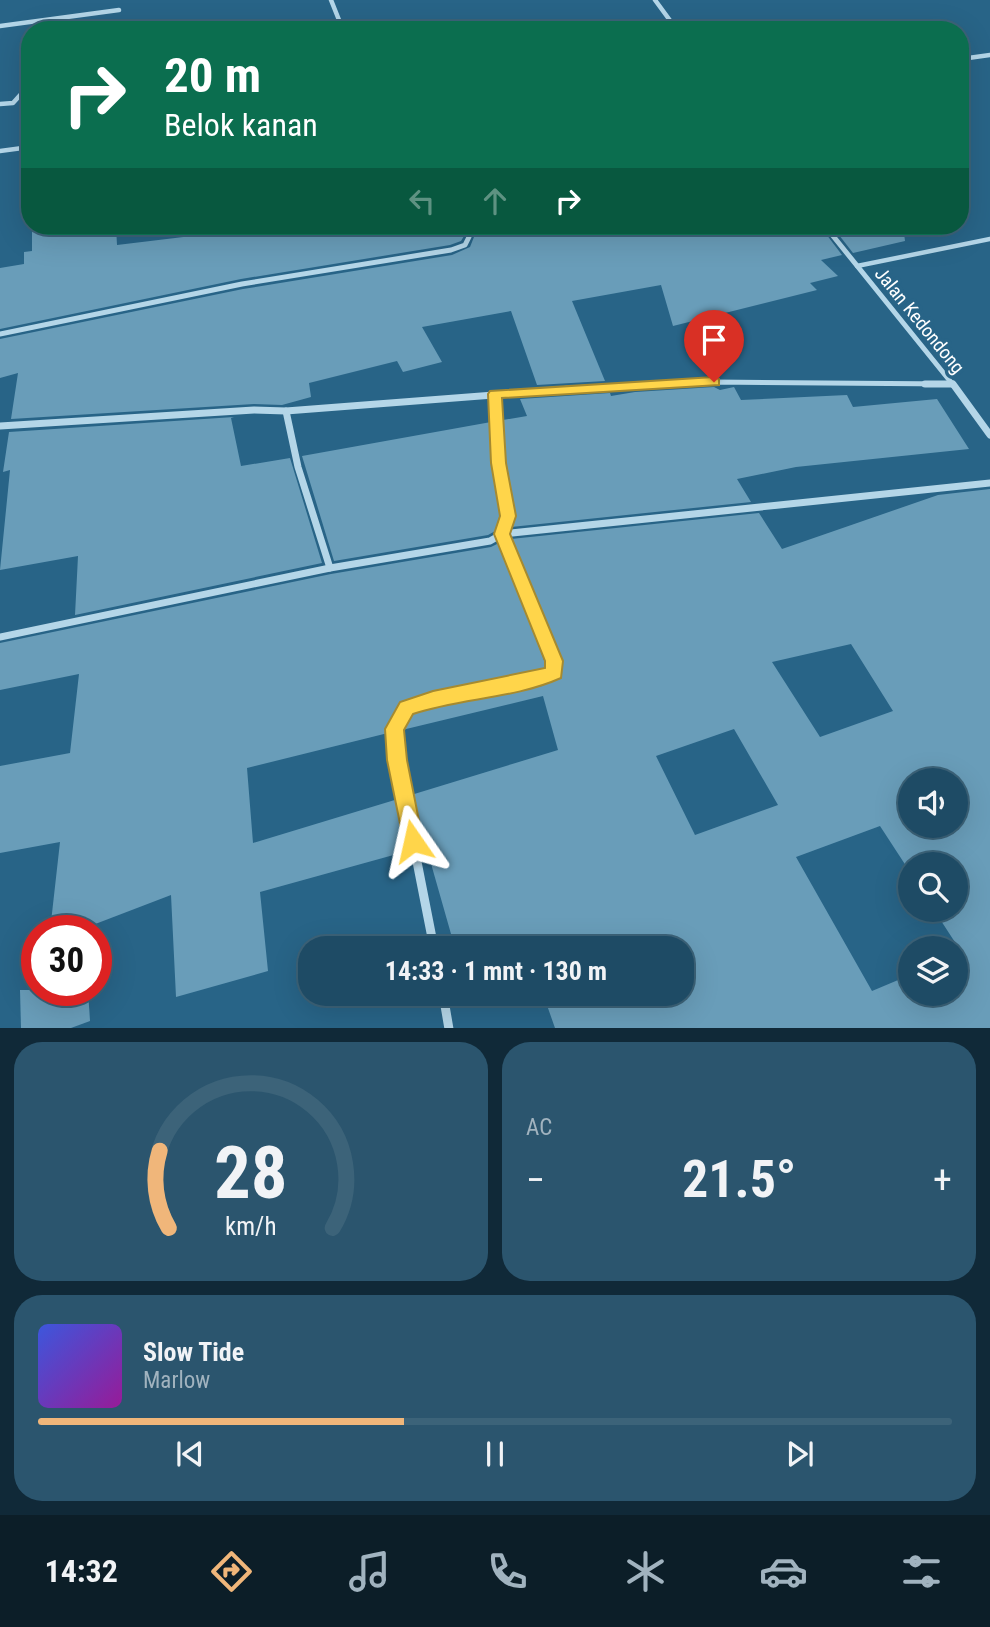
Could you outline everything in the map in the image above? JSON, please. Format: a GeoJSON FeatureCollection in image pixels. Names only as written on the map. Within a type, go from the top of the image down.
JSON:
{"type":"FeatureCollection","features":[{"type":"Feature","properties":{"kind":"street"},"geometry":{"type":"LineString","coordinates":[[331,0],[339,21]]}},
{"type":"Feature","properties":{"kind":"street"},"geometry":{"type":"LineString","coordinates":[[655,0],[670,21]]}},
{"type":"Feature","properties":{"kind":"street"},"geometry":{"type":"LineString","coordinates":[[37,21],[119,10]]}},
{"type":"Feature","properties":{"kind":"street"},"geometry":{"type":"LineString","coordinates":[[0,26],[21,23]]}},
{"type":"Feature","properties":{"kind":"street"},"geometry":{"type":"LineString","coordinates":[[969,58],[990,55]]}},
{"type":"Feature","properties":{"kind":"street"},"geometry":{"type":"LineString","coordinates":[[0,104],[13,103],[21,94]]}},
{"type":"Feature","properties":{"kind":"street"},"geometry":{"type":"LineString","coordinates":[[0,151],[21,148]]}},
{"type":"Feature","properties":{"kind":"street"},"geometry":{"type":"LineString","coordinates":[[0,334],[242,284],[451,250],[465,245],[469,235]]}},
{"type":"Feature","properties":{"kind":"street","name":"Jalan Kedondong"},"geometry":{"type":"LineString","coordinates":[[832,235],[933,357],[990,435]]}},
{"type":"Feature","properties":{"kind":"street"},"geometry":{"type":"LineString","coordinates":[[0,426],[254,410],[286,411],[495,394],[714,382],[950,381]]}},
{"type":"Feature","properties":{"kind":"street"},"geometry":{"type":"LineString","coordinates":[[432,936],[397,760],[395,729],[406,708],[433,699],[540,679],[554,672],[554,661],[502,534],[508,516],[499,463],[495,394]]}},
{"type":"Feature","properties":{"kind":"street"},"geometry":{"type":"LineString","coordinates":[[286,411],[298,467],[330,568]]}},
{"type":"Feature","properties":{"kind":"street"},"geometry":{"type":"LineString","coordinates":[[0,637],[330,568],[490,541],[502,534],[990,483]]}},
{"type":"Feature","properties":{"kind":"street"},"geometry":{"type":"LineString","coordinates":[[445,1006],[449,1028]]}},
{"type":"Feature","properties":{"kind":"lane"},"geometry":{"type":"LineString","coordinates":[[857,266],[990,239]]}},
{"type":"Feature","properties":{"kind":"building"},"geometry":{"type":"Polygon","coordinates":[[[32,235],[116,235],[117,245],[200,235],[464,236],[461,241],[450,245],[241,279],[0,329],[0,268],[24,264],[24,252],[32,251],[32,235]]]}},
{"type":"Feature","properties":{"kind":"building"},"geometry":{"type":"Polygon","coordinates":[[[827,235],[842,255],[821,260],[838,276],[810,283],[817,290],[673,326],[661,285],[572,301],[605,381],[537,385],[511,311],[422,327],[442,362],[403,372],[397,361],[309,383],[311,397],[282,405],[254,404],[11,419],[18,373],[0,378],[0,339],[243,289],[452,255],[470,247],[474,237],[827,235]]]}},
{"type":"Feature","properties":{"kind":"building"},"geometry":{"type":"Polygon","coordinates":[[[839,235],[904,235],[905,241],[853,253],[839,235]]]}},
{"type":"Feature","properties":{"kind":"building"},"geometry":{"type":"Polygon","coordinates":[[[714,387],[720,390],[734,387],[741,400],[847,395],[853,407],[937,399],[969,449],[796,467],[737,479],[751,502],[511,527],[514,515],[505,462],[503,420],[527,416],[520,399],[610,393],[611,396],[714,387]]]}},
{"type":"Feature","properties":{"kind":"building"},"geometry":{"type":"Polygon","coordinates":[[[234,417],[231,418],[241,466],[290,458],[322,563],[75,615],[78,556],[0,570],[10,470],[3,472],[9,432],[234,417]]]}},
{"type":"Feature","properties":{"kind":"building"},"geometry":{"type":"Polygon","coordinates":[[[491,422],[493,464],[502,516],[497,530],[488,535],[334,561],[302,456],[491,422]]]}},
{"type":"Feature","properties":{"kind":"building"},"geometry":{"type":"Polygon","coordinates":[[[990,489],[990,1028],[555,1028],[547,1006],[694,1006],[694,936],[452,936],[426,846],[421,847],[411,795],[558,750],[543,696],[402,730],[411,714],[435,706],[542,686],[560,675],[560,661],[511,539],[759,513],[782,549],[938,495],[990,489]],[[851,644],[772,662],[820,737],[893,711],[851,644]],[[734,729],[656,756],[695,835],[778,805],[734,729]],[[880,826],[796,857],[872,991],[898,980],[898,1006],[968,1006],[968,936],[951,936],[942,922],[968,922],[968,852],[898,854],[880,826]]]}},
{"type":"Feature","properties":{"kind":"building"},"geometry":{"type":"Polygon","coordinates":[[[499,543],[547,668],[431,692],[400,704],[388,733],[247,768],[253,843],[398,799],[408,851],[260,892],[268,971],[176,997],[171,895],[112,918],[112,915],[52,915],[60,842],[0,853],[0,766],[70,753],[79,674],[0,690],[0,643],[331,574],[491,547],[499,543]]]}},
{"type":"Feature","properties":{"kind":"building"},"geometry":{"type":"Polygon","coordinates":[[[20,990],[21,1006],[89,1006],[90,1021],[71,1028],[21,1028],[20,990]]]}},
{"type":"Feature","properties":{"kind":"route"},"geometry":{"type":"LineString","coordinates":[[413,841],[397,760],[395,729],[406,708],[433,699],[540,679],[554,672],[554,661],[502,534],[508,516],[499,463],[495,394],[714,382]]}}]}
